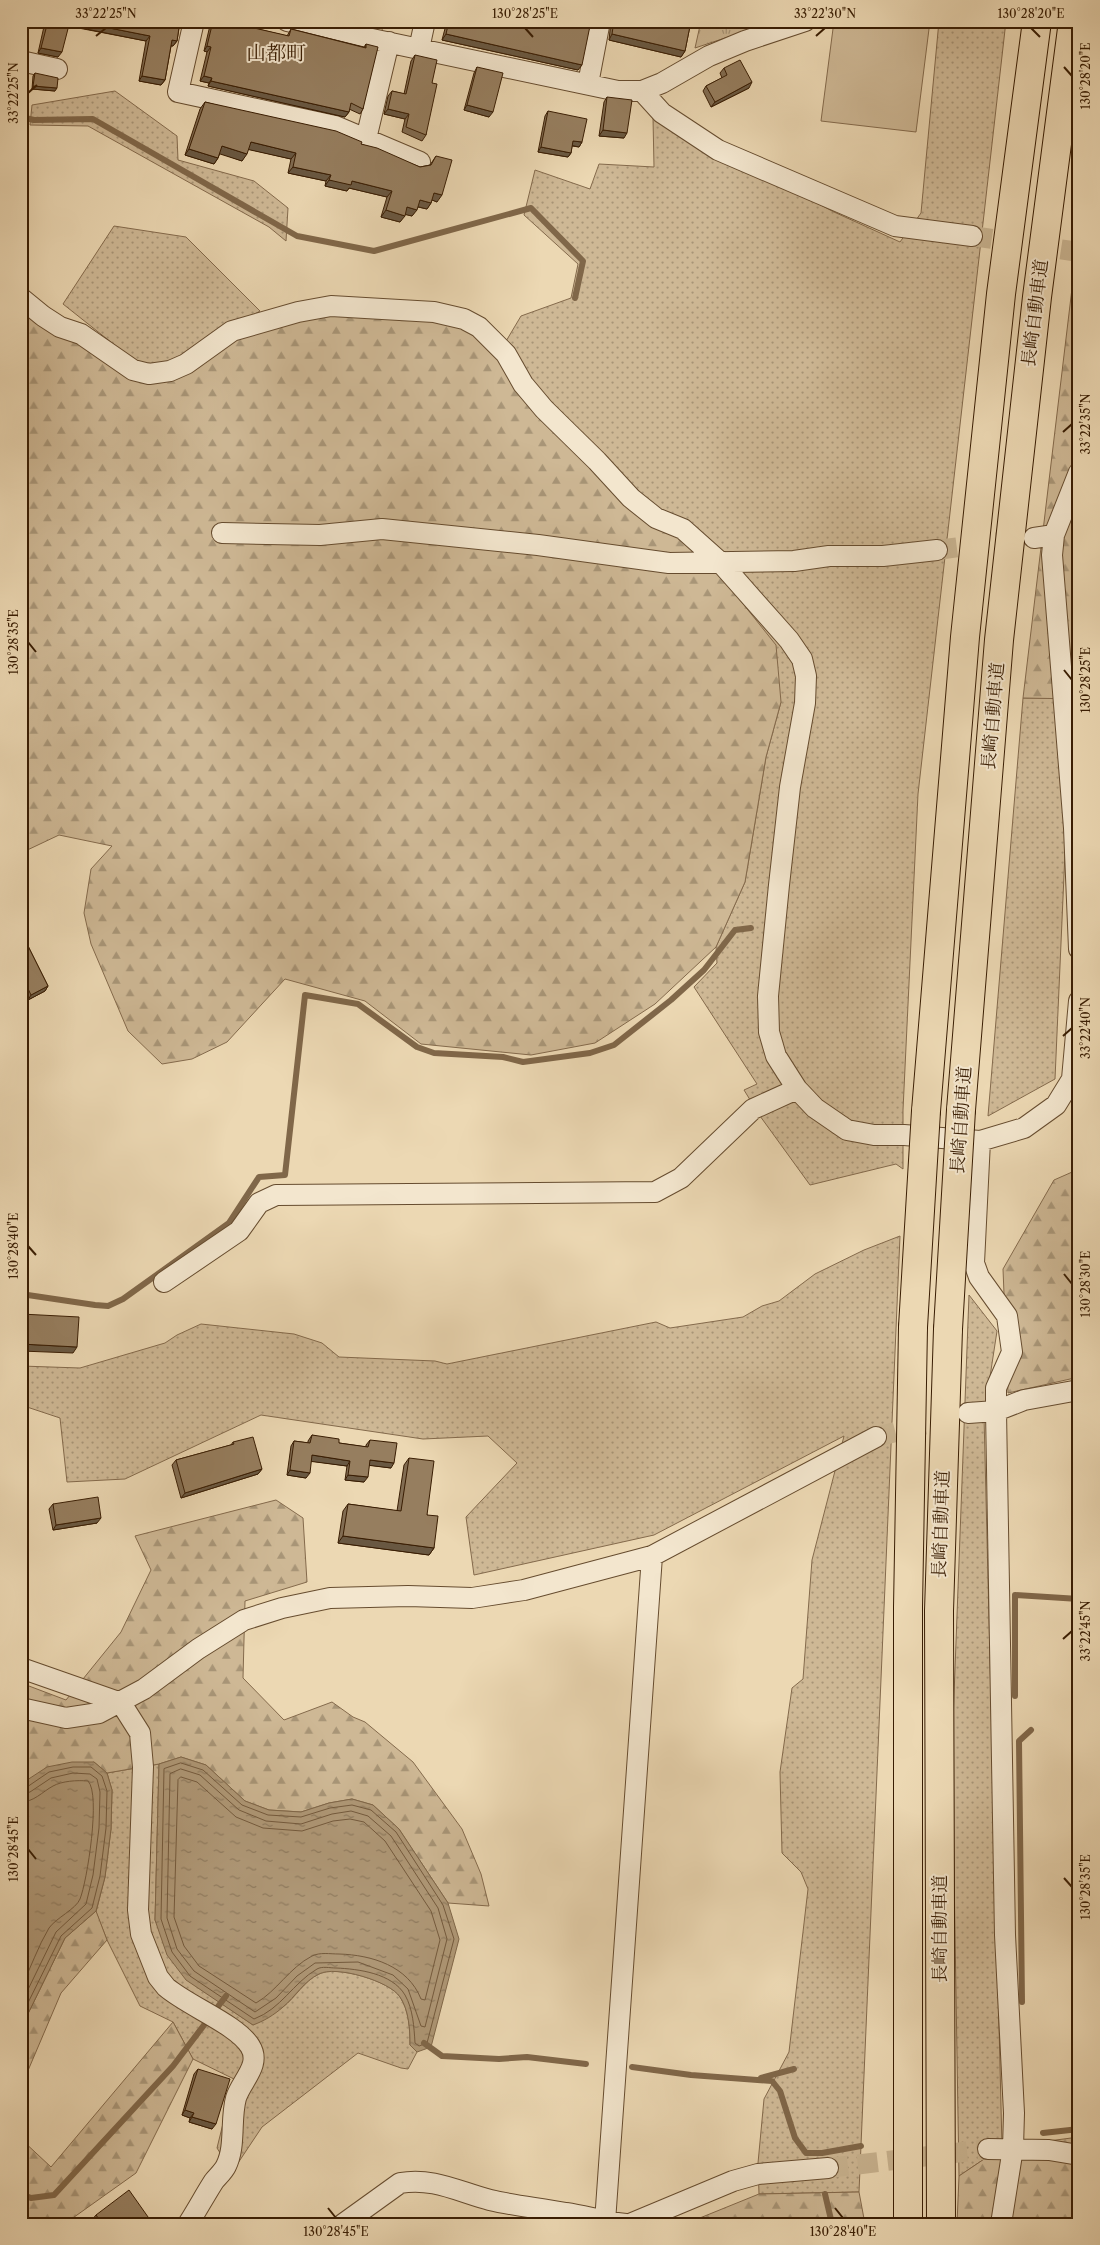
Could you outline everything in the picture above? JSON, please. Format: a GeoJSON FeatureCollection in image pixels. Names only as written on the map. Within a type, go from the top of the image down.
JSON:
{"type":"FeatureCollection","features":[{"type":"Feature","properties":{"kind":"highway","name":"長崎自動車道"},"geometry":{"type":"LineString","coordinates":[[908,2224],[908,1607],[913,1327],[926,1111],[965,637],[1001,294],[1037,21]]}},
{"type":"Feature","properties":{"kind":"highway","name":"長崎自動車道"},"geometry":{"type":"LineString","coordinates":[[941,2224],[939,1611],[948,1329],[961,1110],[1000,630],[1037,297],[1073,21]]}},
{"type":"Feature","properties":{"kind":"street"},"geometry":{"type":"LineString","coordinates":[[194,21],[178,92],[334,126],[420,162]]}},
{"type":"Feature","properties":{"kind":"street"},"geometry":{"type":"LineString","coordinates":[[287,21],[618,91],[642,91],[662,84],[710,56],[745,41],[805,21]]}},
{"type":"Feature","properties":{"kind":"street"},"geometry":{"type":"LineString","coordinates":[[420,49],[424,21]]}},
{"type":"Feature","properties":{"kind":"street"},"geometry":{"type":"LineString","coordinates":[[588,84],[600,21]]}},
{"type":"Feature","properties":{"kind":"street"},"geometry":{"type":"LineString","coordinates":[[366,139],[389,42]]}},
{"type":"Feature","properties":{"kind":"street"},"geometry":{"type":"LineString","coordinates":[[21,61],[57,69]]}},
{"type":"Feature","properties":{"kind":"street"},"geometry":{"type":"LineString","coordinates":[[642,91],[662,113],[718,150],[896,226],[972,236]]}},
{"type":"Feature","properties":{"kind":"street"},"geometry":{"type":"LineString","coordinates":[[21,298],[43,316],[60,326],[81,334],[133,370],[148,374],[170,371],[186,364],[232,331],[298,312],[331,306],[434,312],[464,319],[479,327],[506,354],[523,384],[544,409],[597,461],[631,498],[656,518],[683,529],[720,562],[789,640],[802,659],[806,676],[805,703],[790,787],[768,996],[769,1032],[776,1056],[797,1089],[815,1108],[847,1130],[874,1135],[904,1135],[980,1141],[1024,1128],[1056,1105],[1072,1079],[1079,1001]]}},
{"type":"Feature","properties":{"kind":"street"},"geometry":{"type":"LineString","coordinates":[[1079,472],[1054,535],[1052,555],[1071,708],[1079,949]]}},
{"type":"Feature","properties":{"kind":"street"},"geometry":{"type":"LineString","coordinates":[[222,533],[320,536],[382,529],[538,545],[670,563],[794,561],[829,556],[883,556],[937,550]]}},
{"type":"Feature","properties":{"kind":"street"},"geometry":{"type":"LineString","coordinates":[[1034,538],[1054,535]]}},
{"type":"Feature","properties":{"kind":"street"},"geometry":{"type":"LineString","coordinates":[[164,1282],[239,1231],[259,1203],[276,1195],[655,1192],[681,1178],[753,1109],[797,1089]]}},
{"type":"Feature","properties":{"kind":"street"},"geometry":{"type":"LineString","coordinates":[[980,1141],[974,1263],[979,1277],[1007,1316],[1012,1352],[996,1388],[1005,1935],[1014,2113],[1013,2148],[1001,2224]]}},
{"type":"Feature","properties":{"kind":"street"},"geometry":{"type":"LineString","coordinates":[[968,1413],[996,1411],[1024,1400],[1079,1390]]}},
{"type":"Feature","properties":{"kind":"street"},"geometry":{"type":"LineString","coordinates":[[21,1708],[66,1718],[99,1713],[144,1689],[198,1649],[244,1620],[282,1608],[330,1598],[408,1596],[472,1598],[516,1592],[652,1556],[876,1437]]}},
{"type":"Feature","properties":{"kind":"street"},"geometry":{"type":"LineString","coordinates":[[605,2222],[652,1556]]}},
{"type":"Feature","properties":{"kind":"street"},"geometry":{"type":"LineString","coordinates":[[21,1668],[121,1702],[140,1733],[143,1766],[138,1910],[141,1934],[158,1977],[171,1991],[223,2024],[250,2045],[254,2054],[254,2065],[237,2096],[232,2115],[230,2152],[226,2167],[188,2224]]}},
{"type":"Feature","properties":{"kind":"street"},"geometry":{"type":"LineString","coordinates":[[988,2149],[1049,2150],[1079,2155]]}},
{"type":"Feature","properties":{"kind":"street"},"geometry":{"type":"LineString","coordinates":[[630,2224],[741,2178],[758,2174],[828,2168]]}},
{"type":"Feature","properties":{"kind":"street"},"geometry":{"type":"LineString","coordinates":[[343,2224],[400,2182],[410,2181],[445,2184],[488,2200],[566,2213],[605,2222],[626,2224]]}},
{"type":"Feature","properties":{"kind":"green space"},"geometry":{"type":"Polygon","coordinates":[[[701,21],[776,21],[695,48],[701,21]]]}},
{"type":"Feature","properties":{"kind":"green space"},"geometry":{"type":"Polygon","coordinates":[[[834,21],[930,21],[916,132],[821,121],[834,21]]]}},
{"type":"Feature","properties":{"kind":"green space"},"geometry":{"type":"Polygon","coordinates":[[[939,21],[1006,21],[918,794],[903,1110],[903,1169],[896,1164],[810,1185],[760,1116],[744,1090],[757,1084],[694,987],[717,963],[716,947],[745,882],[766,757],[781,702],[648,520],[499,353],[521,316],[571,298],[578,264],[524,215],[535,170],[590,189],[599,164],[654,167],[653,118],[834,212],[900,242],[921,213],[939,21]]]}},
{"type":"Feature","properties":{"kind":"green space"},"geometry":{"type":"Polygon","coordinates":[[[115,91],[177,136],[178,160],[254,181],[288,208],[286,241],[269,227],[88,126],[30,125],[32,105],[115,91]]]}},
{"type":"Feature","properties":{"kind":"green space"},"geometry":{"type":"Polygon","coordinates":[[[114,226],[186,237],[260,311],[165,366],[136,362],[63,304],[114,226]]]}},
{"type":"Feature","properties":{"kind":"green space"},"geometry":{"type":"Polygon","coordinates":[[[1073,280],[1079,285],[1079,699],[1023,698],[1073,280]]]}},
{"type":"Feature","properties":{"kind":"green space"},"geometry":{"type":"Polygon","coordinates":[[[21,313],[66,335],[142,381],[237,339],[296,322],[348,313],[420,317],[468,329],[499,353],[518,385],[700,550],[776,645],[781,702],[766,757],[745,882],[716,947],[655,1004],[595,1043],[531,1055],[421,1044],[365,1001],[285,979],[227,1042],[192,1059],[162,1064],[128,1031],[91,944],[84,913],[91,869],[112,846],[59,835],[21,853],[21,313]]]}},
{"type":"Feature","properties":{"kind":"green space"},"geometry":{"type":"Polygon","coordinates":[[[1023,698],[1079,699],[1079,847],[1066,830],[1055,1079],[988,1116],[1023,698]]]}},
{"type":"Feature","properties":{"kind":"green space"},"geometry":{"type":"Polygon","coordinates":[[[1079,1169],[1079,1377],[1008,1393],[1003,1269],[1054,1180],[1079,1169]]]}},
{"type":"Feature","properties":{"kind":"green space"},"geometry":{"type":"Polygon","coordinates":[[[900,1236],[859,2192],[759,2194],[758,2163],[764,2099],[789,2052],[808,1889],[801,1872],[782,1853],[780,1772],[792,1688],[803,1679],[812,1560],[844,1436],[654,1535],[474,1575],[466,1517],[517,1463],[488,1436],[423,1439],[261,1415],[125,1479],[67,1482],[60,1418],[21,1405],[21,1366],[80,1368],[165,1343],[201,1324],[294,1334],[322,1343],[339,1357],[435,1361],[447,1364],[656,1322],[670,1328],[743,1317],[762,1306],[779,1301],[815,1274],[864,1250],[900,1236]]]}},
{"type":"Feature","properties":{"kind":"green space"},"geometry":{"type":"Polygon","coordinates":[[[969,1295],[997,1331],[984,1416],[1002,2147],[959,2176],[952,1749],[969,1295]]]}},
{"type":"Feature","properties":{"kind":"green space"},"geometry":{"type":"Polygon","coordinates":[[[276,1500],[303,1518],[307,1582],[245,1601],[243,1678],[284,1720],[332,1702],[353,1717],[365,1722],[413,1762],[462,1829],[481,1874],[489,1906],[448,1903],[399,1829],[373,1805],[352,1799],[329,1803],[301,1812],[269,1810],[245,1801],[206,1765],[181,1757],[159,1764],[107,1773],[94,1762],[21,1784],[21,1683],[66,1700],[121,1632],[151,1570],[135,1536],[276,1500]]]}},
{"type":"Feature","properties":{"kind":"green space"},"geometry":{"type":"Polygon","coordinates":[[[159,1764],[155,1920],[186,1979],[253,2025],[283,2007],[309,1981],[319,1974],[337,1972],[362,1976],[386,1985],[400,1997],[407,2014],[410,2045],[417,2052],[408,2069],[358,2053],[262,2127],[232,2172],[217,2148],[234,2079],[193,2059],[173,2022],[140,2006],[107,1940],[96,1912],[105,1877],[111,1829],[112,1790],[107,1773],[159,1764]]]}},
{"type":"Feature","properties":{"kind":"green space"},"geometry":{"type":"Polygon","coordinates":[[[96,1911],[107,1940],[61,1993],[21,2087],[21,2028],[65,1938],[96,1911]]]}},
{"type":"Feature","properties":{"kind":"green space"},"geometry":{"type":"Polygon","coordinates":[[[173,2022],[193,2059],[136,2173],[70,2220],[30,2222],[21,2217],[21,2139],[51,2167],[173,2022]]]}},
{"type":"Feature","properties":{"kind":"green space"},"geometry":{"type":"Polygon","coordinates":[[[1079,2137],[1079,2224],[957,2224],[959,2176],[1002,2147],[1079,2137]]]}},
{"type":"Feature","properties":{"kind":"green space"},"geometry":{"type":"Polygon","coordinates":[[[859,2192],[865,2224],[685,2224],[759,2194],[859,2192]]]}},
{"type":"Feature","properties":{"kind":"water"},"geometry":{"type":"Polygon","coordinates":[[[181,1757],[206,1765],[245,1801],[269,1810],[301,1812],[329,1803],[352,1799],[373,1805],[399,1829],[448,1903],[459,1939],[431,2047],[417,2052],[410,2045],[407,2014],[400,1997],[385,1985],[362,1976],[337,1972],[319,1974],[300,1989],[276,2013],[253,2025],[186,1980],[167,1955],[155,1920],[159,1764],[181,1757]]]}},
{"type":"Feature","properties":{"kind":"water"},"geometry":{"type":"Polygon","coordinates":[[[72,1762],[94,1762],[107,1773],[112,1790],[111,1829],[105,1877],[96,1911],[65,1938],[21,2028],[21,1784],[47,1767],[72,1762]]]}},
{"type":"Feature","properties":{"kind":"building"},"geometry":{"type":"Polygon","coordinates":[[[48,21],[70,21],[62,52],[41,48],[48,21]]]}},
{"type":"Feature","properties":{"kind":"building"},"geometry":{"type":"Polygon","coordinates":[[[74,21],[180,21],[177,41],[172,40],[165,80],[142,76],[150,36],[74,21]]]}},
{"type":"Feature","properties":{"kind":"building"},"geometry":{"type":"Polygon","coordinates":[[[213,21],[242,21],[241,25],[289,36],[291,29],[366,48],[366,44],[378,47],[363,109],[351,103],[349,112],[211,81],[212,78],[204,76],[211,47],[207,46],[213,21]]]}},
{"type":"Feature","properties":{"kind":"building"},"geometry":{"type":"Polygon","coordinates":[[[373,21],[388,21],[387,24],[373,21]]]}},
{"type":"Feature","properties":{"kind":"building"},"geometry":{"type":"Polygon","coordinates":[[[449,21],[518,21],[526,23],[526,21],[591,21],[582,65],[446,34],[449,21]]]}},
{"type":"Feature","properties":{"kind":"building"},"geometry":{"type":"Polygon","coordinates":[[[614,21],[691,21],[685,51],[612,34],[614,21]]]}},
{"type":"Feature","properties":{"kind":"building"},"geometry":{"type":"Polygon","coordinates":[[[415,55],[437,60],[432,83],[437,84],[426,135],[406,127],[409,114],[388,109],[392,91],[406,94],[415,55]]]}},
{"type":"Feature","properties":{"kind":"building"},"geometry":{"type":"Polygon","coordinates":[[[740,60],[752,82],[715,102],[706,86],[727,75],[724,68],[740,60]]]}},
{"type":"Feature","properties":{"kind":"building"},"geometry":{"type":"Polygon","coordinates":[[[477,67],[503,73],[493,112],[467,105],[477,67]]]}},
{"type":"Feature","properties":{"kind":"building"},"geometry":{"type":"Polygon","coordinates":[[[35,73],[58,78],[57,88],[33,86],[35,73]]]}},
{"type":"Feature","properties":{"kind":"building"},"geometry":{"type":"Polygon","coordinates":[[[607,97],[632,100],[627,133],[603,130],[607,97]]]}},
{"type":"Feature","properties":{"kind":"building"},"geometry":{"type":"Polygon","coordinates":[[[205,102],[336,131],[362,142],[361,144],[377,148],[420,167],[431,165],[436,156],[452,160],[442,195],[434,193],[431,203],[420,200],[417,210],[407,207],[405,216],[386,210],[392,191],[352,181],[351,185],[329,180],[331,175],[293,167],[296,153],[251,142],[247,154],[222,146],[218,158],[189,149],[205,102]]]}},
{"type":"Feature","properties":{"kind":"building"},"geometry":{"type":"Polygon","coordinates":[[[548,111],[587,119],[582,142],[573,141],[571,153],[541,147],[548,111]]]}},
{"type":"Feature","properties":{"kind":"building"},"geometry":{"type":"Polygon","coordinates":[[[21,932],[48,986],[31,995],[21,974],[21,932]]]}},
{"type":"Feature","properties":{"kind":"building"},"geometry":{"type":"Polygon","coordinates":[[[21,1314],[79,1317],[77,1347],[21,1344],[21,1314]]]}},
{"type":"Feature","properties":{"kind":"building"},"geometry":{"type":"Polygon","coordinates":[[[312,1435],[339,1439],[339,1443],[368,1447],[370,1440],[397,1443],[394,1463],[370,1460],[368,1477],[348,1475],[350,1461],[312,1455],[310,1473],[290,1470],[294,1441],[310,1443],[312,1435]]]}},
{"type":"Feature","properties":{"kind":"building"},"geometry":{"type":"Polygon","coordinates":[[[253,1437],[262,1469],[185,1493],[176,1460],[253,1437]]]}},
{"type":"Feature","properties":{"kind":"building"},"geometry":{"type":"Polygon","coordinates":[[[409,1458],[434,1461],[427,1515],[438,1516],[434,1548],[343,1536],[348,1504],[401,1511],[409,1458]]]}},
{"type":"Feature","properties":{"kind":"building"},"geometry":{"type":"Polygon","coordinates":[[[98,1497],[101,1518],[56,1525],[53,1504],[98,1497]]]}},
{"type":"Feature","properties":{"kind":"building"},"geometry":{"type":"Polygon","coordinates":[[[198,2069],[230,2079],[216,2124],[192,2117],[194,2113],[185,2110],[198,2069]]]}},
{"type":"Feature","properties":{"kind":"building"},"geometry":{"type":"Polygon","coordinates":[[[129,2190],[153,2224],[99,2224],[101,2222],[96,2215],[129,2190]]]}},
{"type":"Feature","properties":{"kind":"building"},"geometry":{"type":"Polygon","coordinates":[[[21,2218],[27,2224],[21,2224],[21,2218]]]}},
{"type":"Feature","properties":{"kind":"waterway"},"geometry":{"type":"LineString","coordinates":[[21,117],[34,120],[93,119],[297,236],[374,251],[531,208],[583,261],[575,298]]}},
{"type":"Feature","properties":{"kind":"waterway"},"geometry":{"type":"LineString","coordinates":[[21,1294],[108,1306],[123,1299],[229,1223],[259,1177],[285,1175],[305,995],[358,1004],[417,1047],[434,1053],[503,1057],[523,1062],[590,1053],[614,1045],[671,1000],[704,970],[735,930],[751,928]]}},
{"type":"Feature","properties":{"kind":"waterway"},"geometry":{"type":"LineString","coordinates":[[1015,1696],[1015,1595],[1079,1599]]}},
{"type":"Feature","properties":{"kind":"waterway"},"geometry":{"type":"LineString","coordinates":[[1022,2002],[1019,1741],[1031,1730]]}},
{"type":"Feature","properties":{"kind":"waterway"},"geometry":{"type":"LineString","coordinates":[[21,2194],[31,2198],[54,2195],[173,2066],[226,1996]]}},
{"type":"Feature","properties":{"kind":"waterway"},"geometry":{"type":"LineString","coordinates":[[424,2043],[442,2056],[499,2059],[527,2057],[586,2064]]}},
{"type":"Feature","properties":{"kind":"waterway"},"geometry":{"type":"LineString","coordinates":[[632,2067],[691,2075],[772,2081],[780,2091],[795,2138],[806,2153],[822,2153],[861,2146]]}},
{"type":"Feature","properties":{"kind":"waterway"},"geometry":{"type":"LineString","coordinates":[[761,2078],[794,2069]]}},
{"type":"Feature","properties":{"kind":"waterway"},"geometry":{"type":"LineString","coordinates":[[1043,2133],[1079,2129]]}},
{"type":"Feature","properties":{"kind":"waterway"},"geometry":{"type":"LineString","coordinates":[[825,2194],[832,2224]]}},
{"type":"Feature","properties":{"kind":"tunnel"},"geometry":{"type":"LineString","coordinates":[[972,236],[1079,252]]}},
{"type":"Feature","properties":{"kind":"tunnel"},"geometry":{"type":"LineString","coordinates":[[937,550],[1022,539]]}},
{"type":"Feature","properties":{"kind":"tunnel"},"geometry":{"type":"LineString","coordinates":[[876,1437],[957,1416]]}},
{"type":"Feature","properties":{"kind":"tunnel"},"geometry":{"type":"LineString","coordinates":[[828,2168],[988,2149]]}},
{"type":"Feature","properties":{"kind":"district","name":"山都町"},"geometry":{"type":"Point","coordinates":[276,53]}}]}
